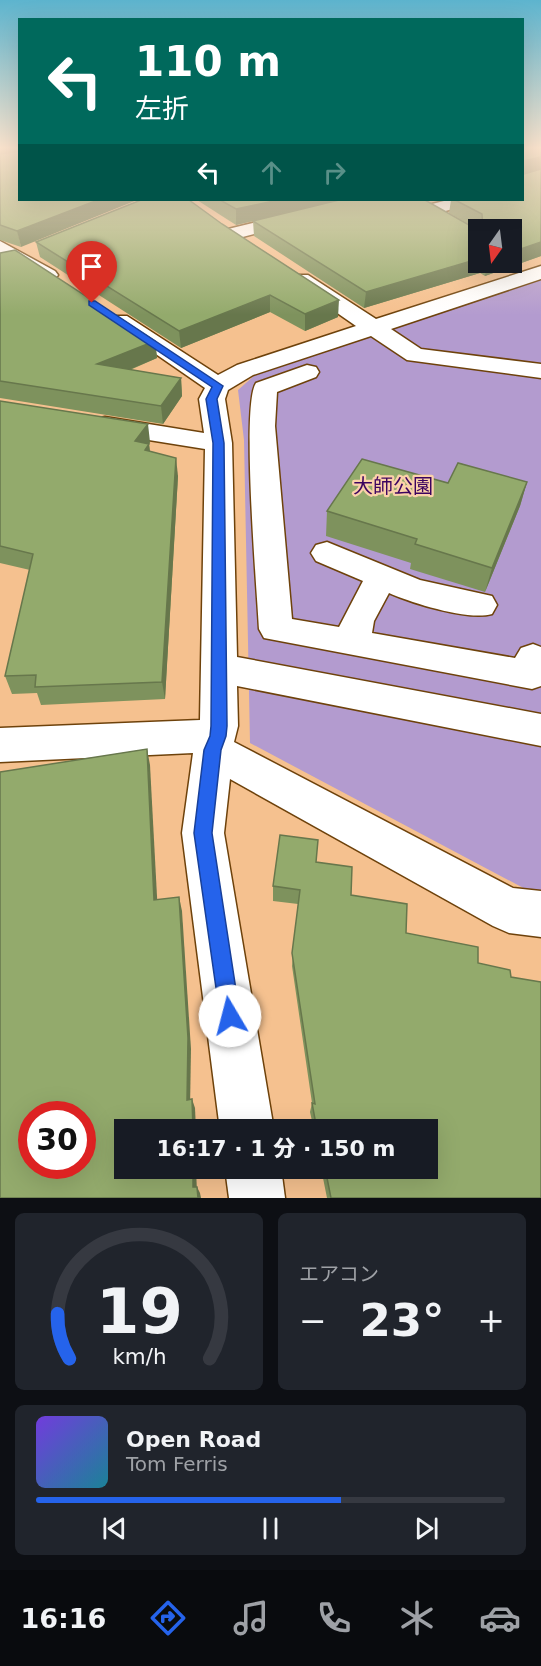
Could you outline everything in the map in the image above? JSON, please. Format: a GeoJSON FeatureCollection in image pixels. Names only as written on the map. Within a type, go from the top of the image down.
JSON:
{"type":"FeatureCollection","features":[{"type":"Feature","properties":{"kind":"street"},"geometry":{"type":"LineString","coordinates":[[231,234],[354,203]]}},
{"type":"Feature","properties":{"kind":"street"},"geometry":{"type":"LineString","coordinates":[[416,203],[449,222]]}},
{"type":"Feature","properties":{"kind":"street"},"geometry":{"type":"LineString","coordinates":[[430,210],[456,203]]}},
{"type":"Feature","properties":{"kind":"street"},"geometry":{"type":"LineString","coordinates":[[213,221],[250,246]]}},
{"type":"Feature","properties":{"kind":"street"},"geometry":{"type":"LineString","coordinates":[[0,247],[66,286]]}},
{"type":"Feature","properties":{"kind":"street"},"geometry":{"type":"LineString","coordinates":[[287,270],[415,355],[541,371]]}},
{"type":"Feature","properties":{"kind":"street"},"geometry":{"type":"LineString","coordinates":[[533,274],[384,333],[265,388],[262,426],[276,629],[532,675],[533,658]]}},
{"type":"Feature","properties":{"kind":"street"},"geometry":{"type":"LineString","coordinates":[[105,312],[218,386]]}},
{"type":"Feature","properties":{"kind":"street"},"geometry":{"type":"LineString","coordinates":[[245,1119],[203,833],[215,743],[218,668],[219,443],[212,399],[218,386],[245,370],[384,333]]}},
{"type":"Feature","properties":{"kind":"street"},"geometry":{"type":"LineString","coordinates":[[78,421],[219,443]]}},
{"type":"Feature","properties":{"kind":"street"},"geometry":{"type":"LineString","coordinates":[[327,553],[413,590],[480,604]]}},
{"type":"Feature","properties":{"kind":"street"},"geometry":{"type":"LineString","coordinates":[[353,643],[357,621],[381,577]]}},
{"type":"Feature","properties":{"kind":"street"},"geometry":{"type":"LineString","coordinates":[[218,668],[541,730]]}},
{"type":"Feature","properties":{"kind":"street"},"geometry":{"type":"LineString","coordinates":[[0,745],[215,743],[509,910],[541,914]]}},
{"type":"Feature","properties":{"kind":"street"},"geometry":{"type":"LineString","coordinates":[[254,1179],[257,1198]]}},
{"type":"Feature","properties":{"kind":"green space","name":"大師公園"},"geometry":{"type":"Polygon","coordinates":[[[541,279],[541,892],[529,891],[250,743],[244,440],[238,390],[255,375],[541,279]]]}},
{"type":"Feature","properties":{"kind":"building"},"geometry":{"type":"Polygon","coordinates":[[[0,203],[90,203],[17,231],[0,225],[0,203]]]}},
{"type":"Feature","properties":{"kind":"building"},"geometry":{"type":"Polygon","coordinates":[[[134,203],[193,203],[339,300],[305,314],[270,295],[179,331],[36,242],[134,203]]]}},
{"type":"Feature","properties":{"kind":"building"},"geometry":{"type":"Polygon","coordinates":[[[225,203],[264,203],[236,209],[225,203]]]}},
{"type":"Feature","properties":{"kind":"building"},"geometry":{"type":"Polygon","coordinates":[[[327,203],[430,203],[468,224],[468,262],[366,292],[253,221],[327,203]]]}},
{"type":"Feature","properties":{"kind":"building"},"geometry":{"type":"Polygon","coordinates":[[[461,203],[541,203],[541,242],[522,249],[522,219],[482,219],[482,214],[461,203]]]}},
{"type":"Feature","properties":{"kind":"building"},"geometry":{"type":"Polygon","coordinates":[[[15,250],[155,341],[97,364],[181,378],[161,406],[0,381],[0,253],[15,250]]]}},
{"type":"Feature","properties":{"kind":"building"},"geometry":{"type":"Polygon","coordinates":[[[0,401],[148,424],[135,441],[149,444],[145,450],[176,458],[162,682],[35,687],[36,675],[5,676],[33,554],[0,546],[0,401]]]}},
{"type":"Feature","properties":{"kind":"building"},"geometry":{"type":"Polygon","coordinates":[[[362,459],[448,483],[458,463],[527,482],[492,568],[415,544],[417,539],[327,511],[362,459]]]}},
{"type":"Feature","properties":{"kind":"building"},"geometry":{"type":"Polygon","coordinates":[[[147,749],[154,900],[179,897],[188,1038],[187,1100],[192,1099],[193,1119],[114,1119],[114,1179],[193,1179],[193,1187],[197,1187],[198,1198],[0,1198],[0,772],[147,749]]]}},
{"type":"Feature","properties":{"kind":"building"},"geometry":{"type":"Polygon","coordinates":[[[280,835],[318,840],[316,862],[352,867],[351,895],[407,904],[406,933],[478,947],[478,963],[510,970],[511,977],[541,982],[541,1198],[331,1198],[327,1179],[438,1179],[438,1119],[315,1119],[312,1103],[315,1104],[292,953],[300,890],[273,886],[280,835]]]}},
{"type":"Feature","properties":{"kind":"route"},"geometry":{"type":"LineString","coordinates":[[92,303],[218,386],[212,399],[219,443],[219,726],[213,750],[203,833],[230,1016]]}}]}
